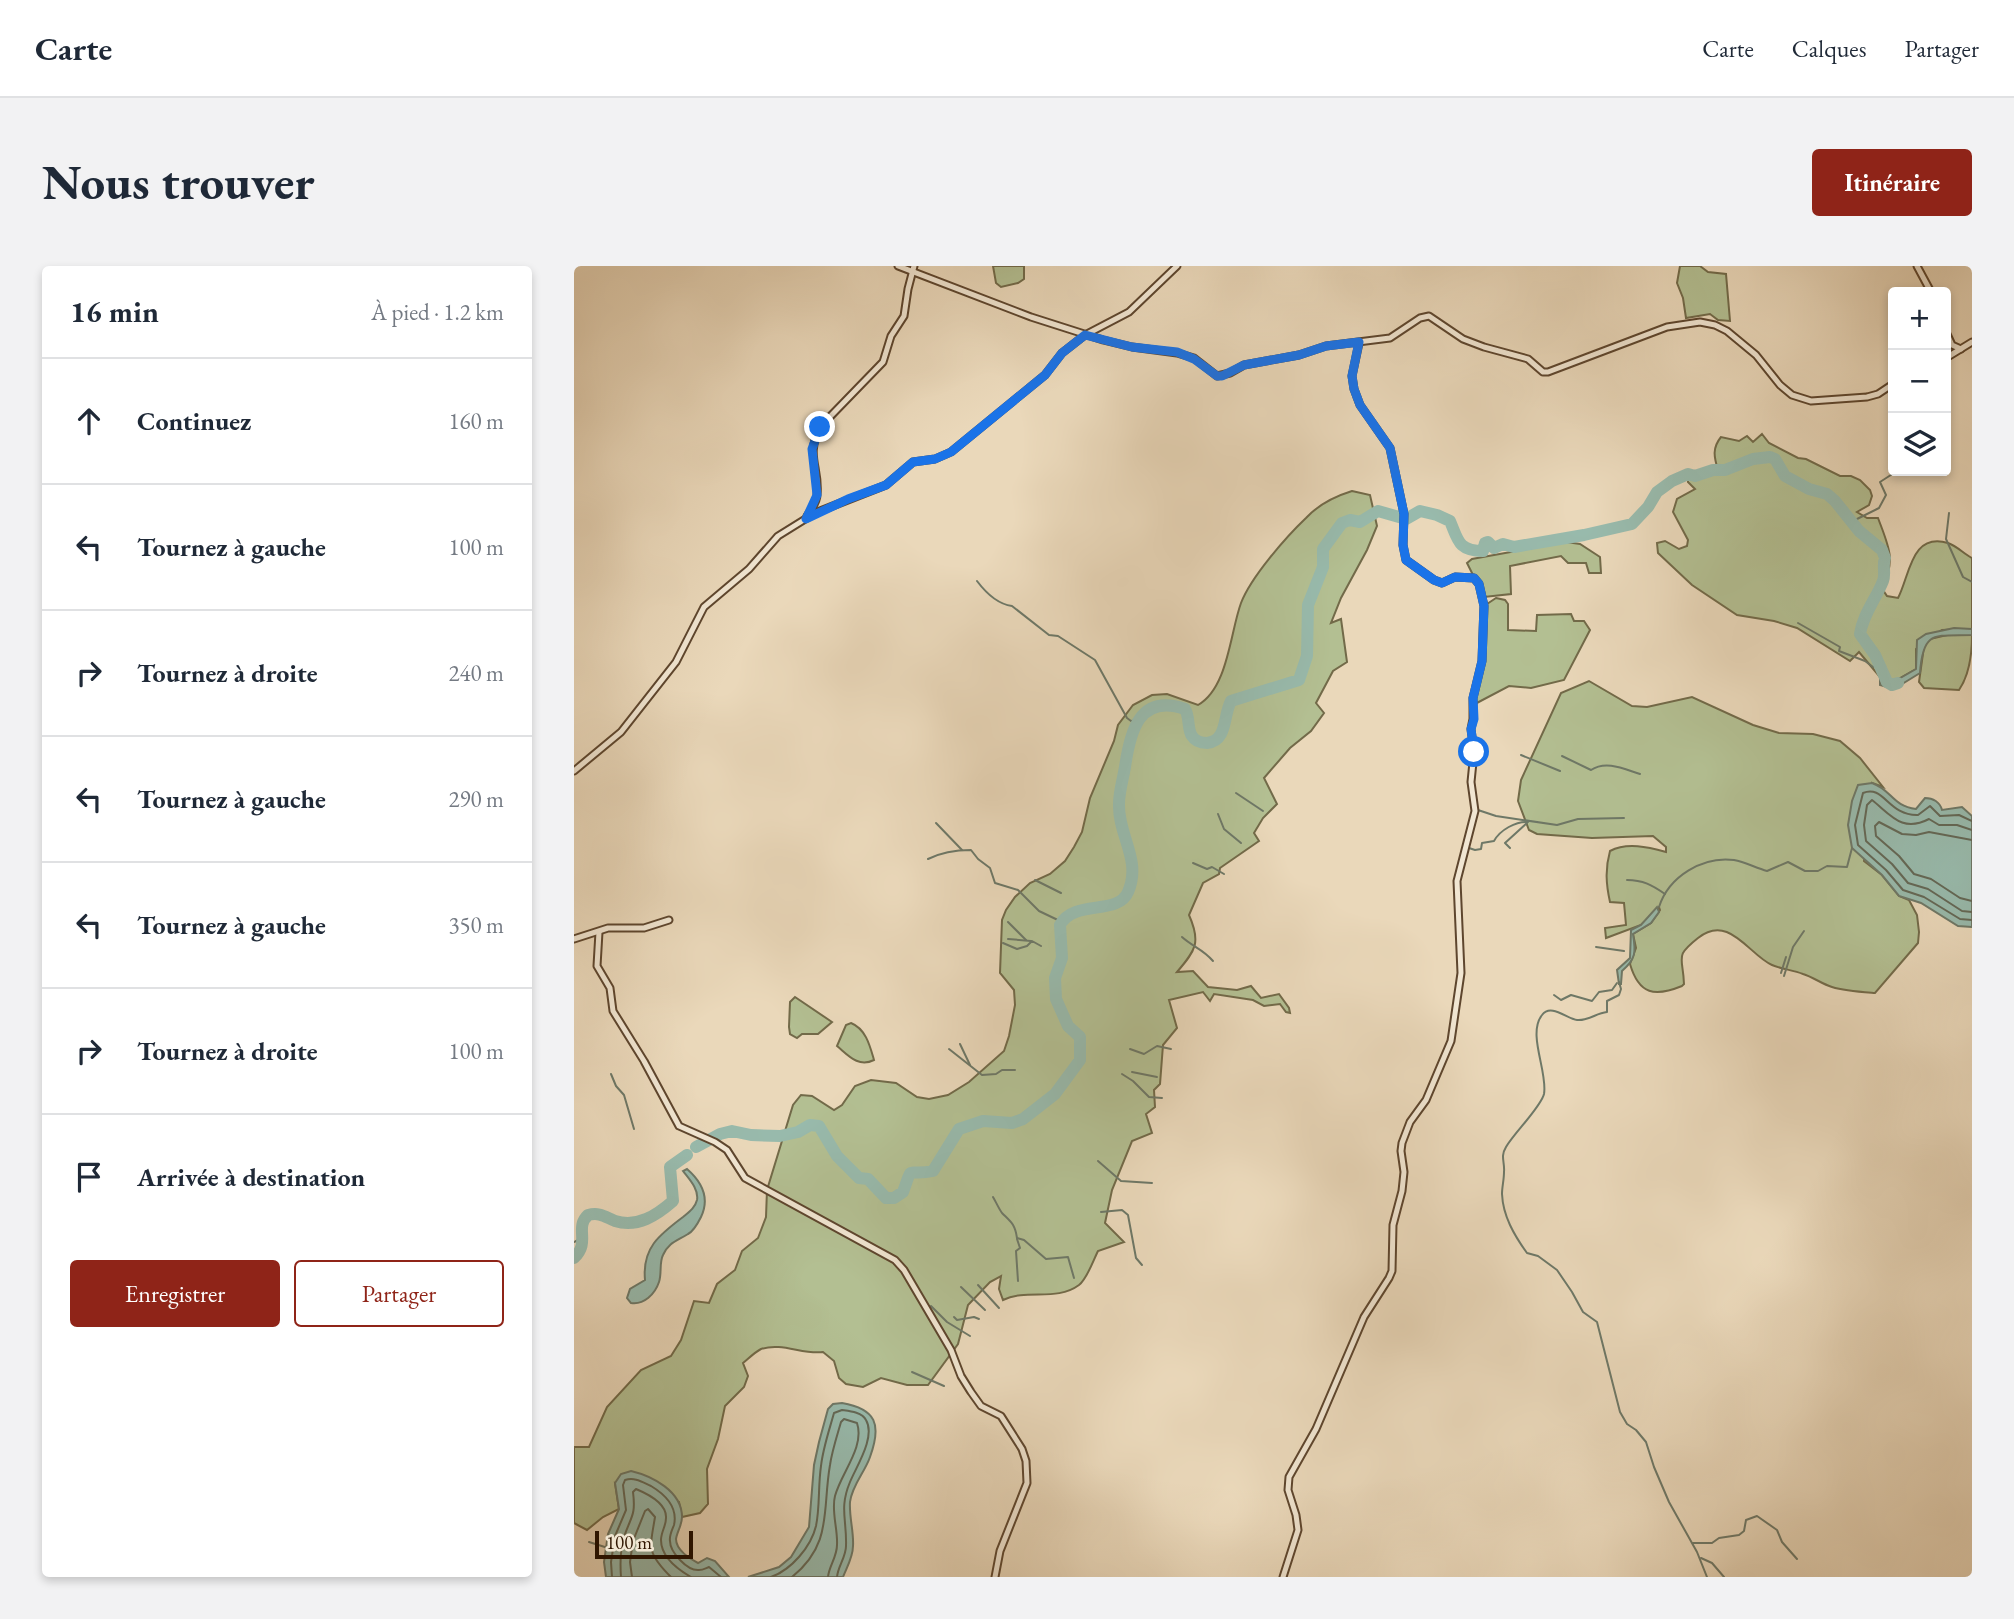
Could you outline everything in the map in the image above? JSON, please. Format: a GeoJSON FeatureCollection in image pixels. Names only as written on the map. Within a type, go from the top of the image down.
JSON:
{"type":"FeatureCollection","features":[{"type":"Feature","properties":{"kind":"street"},"geometry":{"type":"LineString","coordinates":[[898,266],[913,269],[1031,317],[1085,335],[1132,347],[1177,352],[1194,359],[1217,376],[1244,365],[1299,355],[1326,346],[1390,338],[1420,318],[1429,316],[1463,339],[1528,359],[1543,372],[1667,327],[1700,322],[1727,331],[1756,355],[1780,385],[1792,395],[1811,401],[1867,397],[1888,387]]}},
{"type":"Feature","properties":{"kind":"street"},"geometry":{"type":"LineString","coordinates":[[574,771],[621,732],[676,662],[704,607],[750,569],[778,536],[848,499],[886,485],[913,462],[935,459],[951,452],[1045,375],[1062,353],[1085,335],[1129,312],[1177,266]]}},
{"type":"Feature","properties":{"kind":"street"},"geometry":{"type":"LineString","coordinates":[[1917,266],[1928,287]]}},
{"type":"Feature","properties":{"kind":"street"},"geometry":{"type":"LineString","coordinates":[[806,519],[817,495],[812,449],[815,437],[820,427],[883,362],[891,335],[904,316],[913,269]]}},
{"type":"Feature","properties":{"kind":"street"},"geometry":{"type":"LineString","coordinates":[[1283,1577],[1298,1530],[1288,1490],[1289,1477],[1316,1429],[1364,1317],[1390,1278],[1393,1225],[1404,1172],[1402,1143],[1410,1122],[1426,1100],[1451,1041],[1461,973],[1457,881],[1475,811],[1471,782],[1474,752],[1471,729],[1474,719],[1473,698],[1482,661],[1484,597],[1474,578],[1455,577],[1442,583],[1406,560],[1403,545],[1404,514],[1390,448],[1360,405],[1354,389],[1352,376],[1359,342]]}},
{"type":"Feature","properties":{"kind":"street"},"geometry":{"type":"LineString","coordinates":[[1951,355],[1972,342]]}},
{"type":"Feature","properties":{"kind":"street"},"geometry":{"type":"LineString","coordinates":[[1951,343],[1962,349]]}},
{"type":"Feature","properties":{"kind":"street"},"geometry":{"type":"LineString","coordinates":[[574,939],[608,928],[644,928],[669,920]]}},
{"type":"Feature","properties":{"kind":"street"},"geometry":{"type":"LineString","coordinates":[[599,932],[597,965],[610,988],[613,1011],[679,1126],[727,1150],[745,1178],[895,1260],[904,1270],[951,1350],[961,1377],[971,1392],[981,1406],[1001,1416],[1022,1449],[1026,1461],[1027,1483],[1000,1551],[995,1577]]}},
{"type":"Feature","properties":{"kind":"shaded area"},"geometry":{"type":"Polygon","coordinates":[[[993,266],[1024,266],[1024,279],[1001,287],[996,283],[993,266]]]}},
{"type":"Feature","properties":{"kind":"shaded area"},"geometry":{"type":"Polygon","coordinates":[[[1680,266],[1700,266],[1708,272],[1726,274],[1730,321],[1718,320],[1710,314],[1686,318],[1677,283],[1680,266]]]}},
{"type":"Feature","properties":{"kind":"shaded area"},"geometry":{"type":"Polygon","coordinates":[[[1762,434],[1769,443],[1840,476],[1851,476],[1860,480],[1870,490],[1872,496],[1869,505],[1857,512],[1867,518],[1878,518],[1886,538],[1890,561],[1883,590],[1887,596],[1898,598],[1914,558],[1926,544],[1936,541],[1948,543],[1972,558],[1972,629],[1942,630],[1916,649],[1916,669],[1895,681],[1880,677],[1859,652],[1850,661],[1797,628],[1737,615],[1692,585],[1658,553],[1657,543],[1665,541],[1679,549],[1687,546],[1688,540],[1673,512],[1677,499],[1695,489],[1688,482],[1688,474],[1695,476],[1718,470],[1715,453],[1721,437],[1739,441],[1747,436],[1753,442],[1762,434]]]}},
{"type":"Feature","properties":{"kind":"shaded area"},"geometry":{"type":"Polygon","coordinates":[[[1352,491],[1370,495],[1377,526],[1331,623],[1341,619],[1347,662],[1333,671],[1316,703],[1324,713],[1311,731],[1290,748],[1264,778],[1277,804],[1263,818],[1254,833],[1259,841],[1220,868],[1219,874],[1203,883],[1189,915],[1195,932],[1195,945],[1189,958],[1177,972],[1193,971],[1208,987],[1237,990],[1251,986],[1261,998],[1279,994],[1290,1013],[1280,1004],[1264,1006],[1253,1000],[1214,994],[1210,1001],[1203,992],[1169,1000],[1177,1028],[1163,1045],[1160,1084],[1154,1090],[1155,1107],[1146,1114],[1152,1133],[1132,1141],[1112,1190],[1105,1223],[1124,1242],[1098,1251],[1082,1282],[1061,1293],[1022,1295],[1003,1300],[999,1289],[1001,1276],[990,1282],[968,1305],[958,1344],[928,1385],[907,1385],[881,1378],[863,1387],[846,1384],[839,1378],[834,1361],[823,1352],[777,1347],[761,1349],[743,1363],[748,1376],[744,1387],[725,1406],[718,1439],[707,1469],[708,1504],[700,1513],[682,1517],[679,1502],[615,1483],[619,1509],[587,1530],[574,1523],[574,1447],[589,1447],[607,1407],[641,1370],[671,1356],[681,1340],[694,1301],[709,1303],[717,1284],[735,1270],[742,1251],[758,1238],[766,1217],[767,1190],[793,1105],[801,1095],[812,1096],[834,1110],[842,1105],[855,1086],[871,1080],[896,1083],[917,1097],[929,1099],[948,1095],[969,1082],[1004,1051],[1015,1005],[1014,990],[1000,973],[1002,920],[1015,897],[1030,883],[1050,874],[1065,861],[1074,847],[1082,832],[1090,798],[1118,725],[1133,705],[1152,695],[1167,694],[1198,705],[1208,697],[1216,686],[1227,659],[1241,603],[1261,570],[1311,513],[1352,491]]]}},
{"type":"Feature","properties":{"kind":"shaded area"},"geometry":{"type":"Polygon","coordinates":[[[1566,542],[1580,544],[1600,557],[1601,573],[1589,573],[1586,563],[1568,563],[1561,556],[1510,566],[1511,594],[1484,597],[1467,563],[1472,559],[1566,542]]]}},
{"type":"Feature","properties":{"kind":"shaded area"},"geometry":{"type":"Polygon","coordinates":[[[1496,598],[1505,600],[1508,604],[1508,630],[1536,631],[1537,615],[1571,614],[1574,621],[1584,621],[1590,630],[1564,680],[1531,688],[1509,686],[1473,705],[1480,672],[1484,606],[1496,598]]]}},
{"type":"Feature","properties":{"kind":"shaded area"},"geometry":{"type":"Polygon","coordinates":[[[1947,635],[1972,635],[1971,657],[1966,677],[1959,690],[1924,688],[1919,682],[1924,646],[1930,639],[1947,635]]]}},
{"type":"Feature","properties":{"kind":"shaded area"},"geometry":{"type":"Polygon","coordinates":[[[1589,681],[1632,706],[1647,707],[1692,697],[1753,725],[1779,733],[1813,734],[1840,741],[1860,758],[1883,787],[1872,783],[1864,861],[1882,875],[1899,896],[1909,900],[1917,915],[1919,932],[1918,943],[1875,993],[1832,987],[1807,975],[1772,965],[1738,938],[1719,930],[1698,938],[1686,949],[1682,958],[1682,986],[1656,992],[1649,991],[1638,982],[1630,964],[1636,948],[1633,934],[1651,923],[1660,910],[1659,907],[1641,925],[1606,938],[1605,928],[1626,925],[1624,903],[1610,902],[1608,858],[1610,851],[1617,848],[1645,847],[1666,852],[1666,847],[1653,836],[1592,838],[1537,834],[1529,830],[1518,801],[1521,780],[1561,693],[1589,681]]]}},
{"type":"Feature","properties":{"kind":"shaded area"},"geometry":{"type":"Polygon","coordinates":[[[795,997],[832,1022],[818,1034],[802,1034],[797,1038],[790,1034],[790,1002],[795,997]]]}},
{"type":"Feature","properties":{"kind":"shaded area"},"geometry":{"type":"Polygon","coordinates":[[[851,1023],[864,1034],[874,1060],[858,1061],[837,1046],[846,1025],[851,1023]]]}},
{"type":"Feature","properties":{"kind":"water"},"geometry":{"type":"Polygon","coordinates":[[[1954,628],[1972,629],[1972,635],[1933,638],[1924,649],[1920,673],[1894,689],[1880,685],[1880,677],[1895,681],[1916,669],[1917,640],[1926,634],[1954,628]]]}},
{"type":"Feature","properties":{"kind":"water"},"geometry":{"type":"Polygon","coordinates":[[[1872,783],[1908,807],[1916,809],[1928,798],[1938,803],[1942,810],[1962,807],[1972,816],[1972,927],[1958,926],[1921,903],[1899,896],[1882,875],[1852,848],[1848,825],[1852,801],[1858,785],[1872,783]]]}},
{"type":"Feature","properties":{"kind":"water"},"geometry":{"type":"Polygon","coordinates":[[[1657,907],[1659,912],[1651,923],[1633,934],[1634,955],[1622,971],[1619,984],[1617,970],[1630,958],[1631,930],[1641,925],[1657,907]]]}},
{"type":"Feature","properties":{"kind":"water"},"geometry":{"type":"Polygon","coordinates":[[[687,1169],[697,1179],[703,1191],[704,1210],[696,1227],[665,1251],[655,1291],[645,1300],[631,1303],[627,1298],[630,1289],[645,1280],[646,1259],[654,1243],[690,1212],[696,1203],[695,1188],[683,1171],[687,1169]]]}},
{"type":"Feature","properties":{"kind":"water"},"geometry":{"type":"Polygon","coordinates":[[[842,1403],[869,1414],[875,1427],[874,1445],[868,1463],[851,1496],[853,1550],[843,1577],[748,1577],[779,1567],[791,1557],[809,1527],[814,1465],[819,1442],[828,1409],[833,1404],[842,1403]]]}},
{"type":"Feature","properties":{"kind":"water"},"geometry":{"type":"Polygon","coordinates":[[[631,1471],[664,1486],[677,1500],[682,1517],[676,1539],[681,1550],[698,1563],[707,1558],[715,1561],[729,1577],[606,1577],[604,1562],[608,1534],[619,1509],[615,1483],[621,1474],[631,1471]]]}},
{"type":"Feature","properties":{"kind":"waterway"},"geometry":{"type":"LineString","coordinates":[[696,1147],[720,1134],[732,1131],[780,1136],[798,1132],[810,1125],[819,1126],[837,1156],[859,1178],[868,1179],[886,1198],[894,1198],[903,1192],[912,1172],[933,1171],[959,1129],[983,1121],[1012,1123],[1023,1119],[1055,1094],[1080,1060],[1080,1037],[1068,1026],[1056,999],[1055,978],[1062,958],[1060,925],[1075,912],[1115,904],[1128,892],[1132,880],[1131,859],[1119,804],[1134,729],[1147,711],[1157,706],[1169,705],[1185,709],[1190,733],[1195,739],[1205,743],[1214,741],[1222,733],[1231,701],[1299,680],[1307,656],[1308,605],[1323,567],[1323,549],[1342,523],[1350,520],[1360,522],[1378,511],[1406,519],[1420,511],[1450,521],[1457,539],[1468,549],[1483,551],[1485,543],[1488,542],[1494,548],[1503,544],[1514,547],[1632,524],[1648,507],[1657,492],[1672,481],[1688,474],[1695,476],[1713,470],[1725,470],[1753,459],[1770,457],[1775,459],[1785,476],[1809,489],[1827,494],[1859,531],[1882,550],[1885,558],[1884,578],[1860,634],[1875,655],[1887,682],[1892,685],[1898,683]]}},
{"type":"Feature","properties":{"kind":"waterway"},"geometry":{"type":"LineString","coordinates":[[1857,528],[1857,519],[1879,508],[1886,495],[1880,482],[1889,476]]}},
{"type":"Feature","properties":{"kind":"waterway"},"geometry":{"type":"LineString","coordinates":[[1949,513],[1946,539],[1963,577],[1972,582]]}},
{"type":"Feature","properties":{"kind":"waterway"},"geometry":{"type":"LineString","coordinates":[[977,581],[988,594],[1012,606],[1049,635],[1058,636],[1095,660],[1127,718],[1131,721],[1138,720]]}},
{"type":"Feature","properties":{"kind":"waterway"},"geometry":{"type":"LineString","coordinates":[[1798,623],[1840,647],[1839,651],[1873,667],[1880,665]]}},
{"type":"Feature","properties":{"kind":"waterway"},"geometry":{"type":"LineString","coordinates":[[1521,755],[1560,771]]}},
{"type":"Feature","properties":{"kind":"waterway"},"geometry":{"type":"LineString","coordinates":[[1562,756],[1591,770],[1609,766],[1640,774]]}},
{"type":"Feature","properties":{"kind":"waterway"},"geometry":{"type":"LineString","coordinates":[[1236,793],[1263,811]]}},
{"type":"Feature","properties":{"kind":"waterway"},"geometry":{"type":"LineString","coordinates":[[1478,810],[1496,816],[1557,825],[1578,819],[1624,818]]}},
{"type":"Feature","properties":{"kind":"waterway"},"geometry":{"type":"LineString","coordinates":[[1218,814],[1224,829],[1241,843]]}},
{"type":"Feature","properties":{"kind":"waterway"},"geometry":{"type":"LineString","coordinates":[[1469,848],[1481,849],[1482,843],[1494,841],[1509,827],[1528,822]]}},
{"type":"Feature","properties":{"kind":"waterway"},"geometry":{"type":"LineString","coordinates":[[936,823],[962,850]]}},
{"type":"Feature","properties":{"kind":"waterway"},"geometry":{"type":"LineString","coordinates":[[1510,848],[1505,843],[1527,823]]}},
{"type":"Feature","properties":{"kind":"waterway"},"geometry":{"type":"LineString","coordinates":[[1659,907],[1679,877],[1711,861],[1734,860],[1767,871],[1788,862],[1805,871],[1818,871],[1827,866],[1847,867],[1852,848]]}},
{"type":"Feature","properties":{"kind":"waterway"},"geometry":{"type":"LineString","coordinates":[[928,859],[949,852],[971,850],[990,868],[995,883],[1018,890],[1039,911],[1062,922]]}},
{"type":"Feature","properties":{"kind":"waterway"},"geometry":{"type":"LineString","coordinates":[[1193,863],[1207,869],[1212,867],[1224,874]]}},
{"type":"Feature","properties":{"kind":"waterway"},"geometry":{"type":"LineString","coordinates":[[1035,880],[1061,893]]}},
{"type":"Feature","properties":{"kind":"waterway"},"geometry":{"type":"LineString","coordinates":[[1627,880],[1647,884],[1665,894]]}},
{"type":"Feature","properties":{"kind":"waterway"},"geometry":{"type":"LineString","coordinates":[[1008,922],[1026,940]]}},
{"type":"Feature","properties":{"kind":"waterway"},"geometry":{"type":"LineString","coordinates":[[1784,976],[1793,947],[1804,931]]}},
{"type":"Feature","properties":{"kind":"waterway"},"geometry":{"type":"LineString","coordinates":[[1182,937],[1213,961]]}},
{"type":"Feature","properties":{"kind":"waterway"},"geometry":{"type":"LineString","coordinates":[[1008,939],[1031,941]]}},
{"type":"Feature","properties":{"kind":"waterway"},"geometry":{"type":"LineString","coordinates":[[1003,943],[1017,949],[1032,941],[1041,946]]}},
{"type":"Feature","properties":{"kind":"waterway"},"geometry":{"type":"LineString","coordinates":[[1596,947],[1624,951]]}},
{"type":"Feature","properties":{"kind":"waterway"},"geometry":{"type":"LineString","coordinates":[[1781,973],[1786,957]]}},
{"type":"Feature","properties":{"kind":"waterway"},"geometry":{"type":"LineString","coordinates":[[1619,982],[1619,995],[1607,1001],[1607,1012],[1581,1020],[1554,1011],[1542,1015],[1538,1023],[1537,1043],[1544,1094],[1504,1151],[1504,1210],[1527,1253],[1538,1256],[1557,1270],[1583,1312],[1597,1322],[1620,1412],[1627,1424],[1646,1442],[1669,1502],[1697,1552],[1707,1577]]}},
{"type":"Feature","properties":{"kind":"waterway"},"geometry":{"type":"LineString","coordinates":[[1554,995],[1561,1000],[1571,995],[1592,1001],[1599,992],[1612,990],[1617,983]]}},
{"type":"Feature","properties":{"kind":"waterway"},"geometry":{"type":"LineString","coordinates":[[960,1044],[970,1065]]}},
{"type":"Feature","properties":{"kind":"waterway"},"geometry":{"type":"LineString","coordinates":[[1130,1049],[1144,1054],[1157,1046],[1171,1049]]}},
{"type":"Feature","properties":{"kind":"waterway"},"geometry":{"type":"LineString","coordinates":[[949,1049],[982,1075],[1015,1070]]}},
{"type":"Feature","properties":{"kind":"waterway"},"geometry":{"type":"LineString","coordinates":[[1132,1072],[1157,1077]]}},
{"type":"Feature","properties":{"kind":"waterway"},"geometry":{"type":"LineString","coordinates":[[611,1074],[624,1095],[634,1129]]}},
{"type":"Feature","properties":{"kind":"waterway"},"geometry":{"type":"LineString","coordinates":[[1122,1074],[1149,1097],[1162,1098]]}},
{"type":"Feature","properties":{"kind":"waterway"},"geometry":{"type":"LineString","coordinates":[[574,1258],[581,1246],[582,1225],[588,1215],[632,1223],[654,1215],[673,1201],[670,1167],[687,1155]]}},
{"type":"Feature","properties":{"kind":"waterway"},"geometry":{"type":"LineString","coordinates":[[1098,1161],[1121,1181],[1152,1183]]}},
{"type":"Feature","properties":{"kind":"waterway"},"geometry":{"type":"LineString","coordinates":[[993,1197],[1014,1226],[1017,1238],[1024,1240],[1046,1259],[1068,1257],[1074,1278]]}},
{"type":"Feature","properties":{"kind":"waterway"},"geometry":{"type":"LineString","coordinates":[[1101,1212],[1122,1210],[1128,1215],[1136,1258],[1142,1265]]}},
{"type":"Feature","properties":{"kind":"waterway"},"geometry":{"type":"LineString","coordinates":[[574,1242],[583,1233]]}},
{"type":"Feature","properties":{"kind":"waterway"},"geometry":{"type":"LineString","coordinates":[[1017,1239],[1020,1248],[1016,1251],[1018,1281]]}},
{"type":"Feature","properties":{"kind":"waterway"},"geometry":{"type":"LineString","coordinates":[[978,1285],[999,1308]]}},
{"type":"Feature","properties":{"kind":"waterway"},"geometry":{"type":"LineString","coordinates":[[961,1287],[985,1310]]}},
{"type":"Feature","properties":{"kind":"waterway"},"geometry":{"type":"LineString","coordinates":[[931,1306],[947,1322],[970,1336]]}},
{"type":"Feature","properties":{"kind":"waterway"},"geometry":{"type":"LineString","coordinates":[[954,1317],[957,1320],[974,1317],[979,1319]]}},
{"type":"Feature","properties":{"kind":"waterway"},"geometry":{"type":"LineString","coordinates":[[912,1372],[944,1386]]}},
{"type":"Feature","properties":{"kind":"waterway"},"geometry":{"type":"LineString","coordinates":[[1693,1543],[1712,1543],[1719,1538],[1739,1535],[1744,1531],[1746,1520],[1757,1516],[1777,1530],[1782,1542],[1797,1559]]}},
{"type":"Feature","properties":{"kind":"waterway"},"geometry":{"type":"LineString","coordinates":[[589,1542],[608,1548]]}},
{"type":"Feature","properties":{"kind":"waterway"},"geometry":{"type":"LineString","coordinates":[[1701,1558],[1712,1563],[1724,1577]]}},
{"type":"Feature","properties":{"kind":"route"},"geometry":{"type":"LineString","coordinates":[[820,427],[812,449],[817,495],[806,519],[886,485],[913,462],[935,459],[951,452],[1045,375],[1062,353],[1085,335],[1132,347],[1177,352],[1194,359],[1217,376],[1263,360],[1299,355],[1326,346],[1359,342],[1352,376],[1354,389],[1360,405],[1390,448],[1399,485],[1398,497],[1404,514],[1403,545],[1406,560],[1442,583],[1455,577],[1474,578],[1484,597],[1482,661],[1473,698],[1474,719],[1471,729],[1474,752]]}}]}
